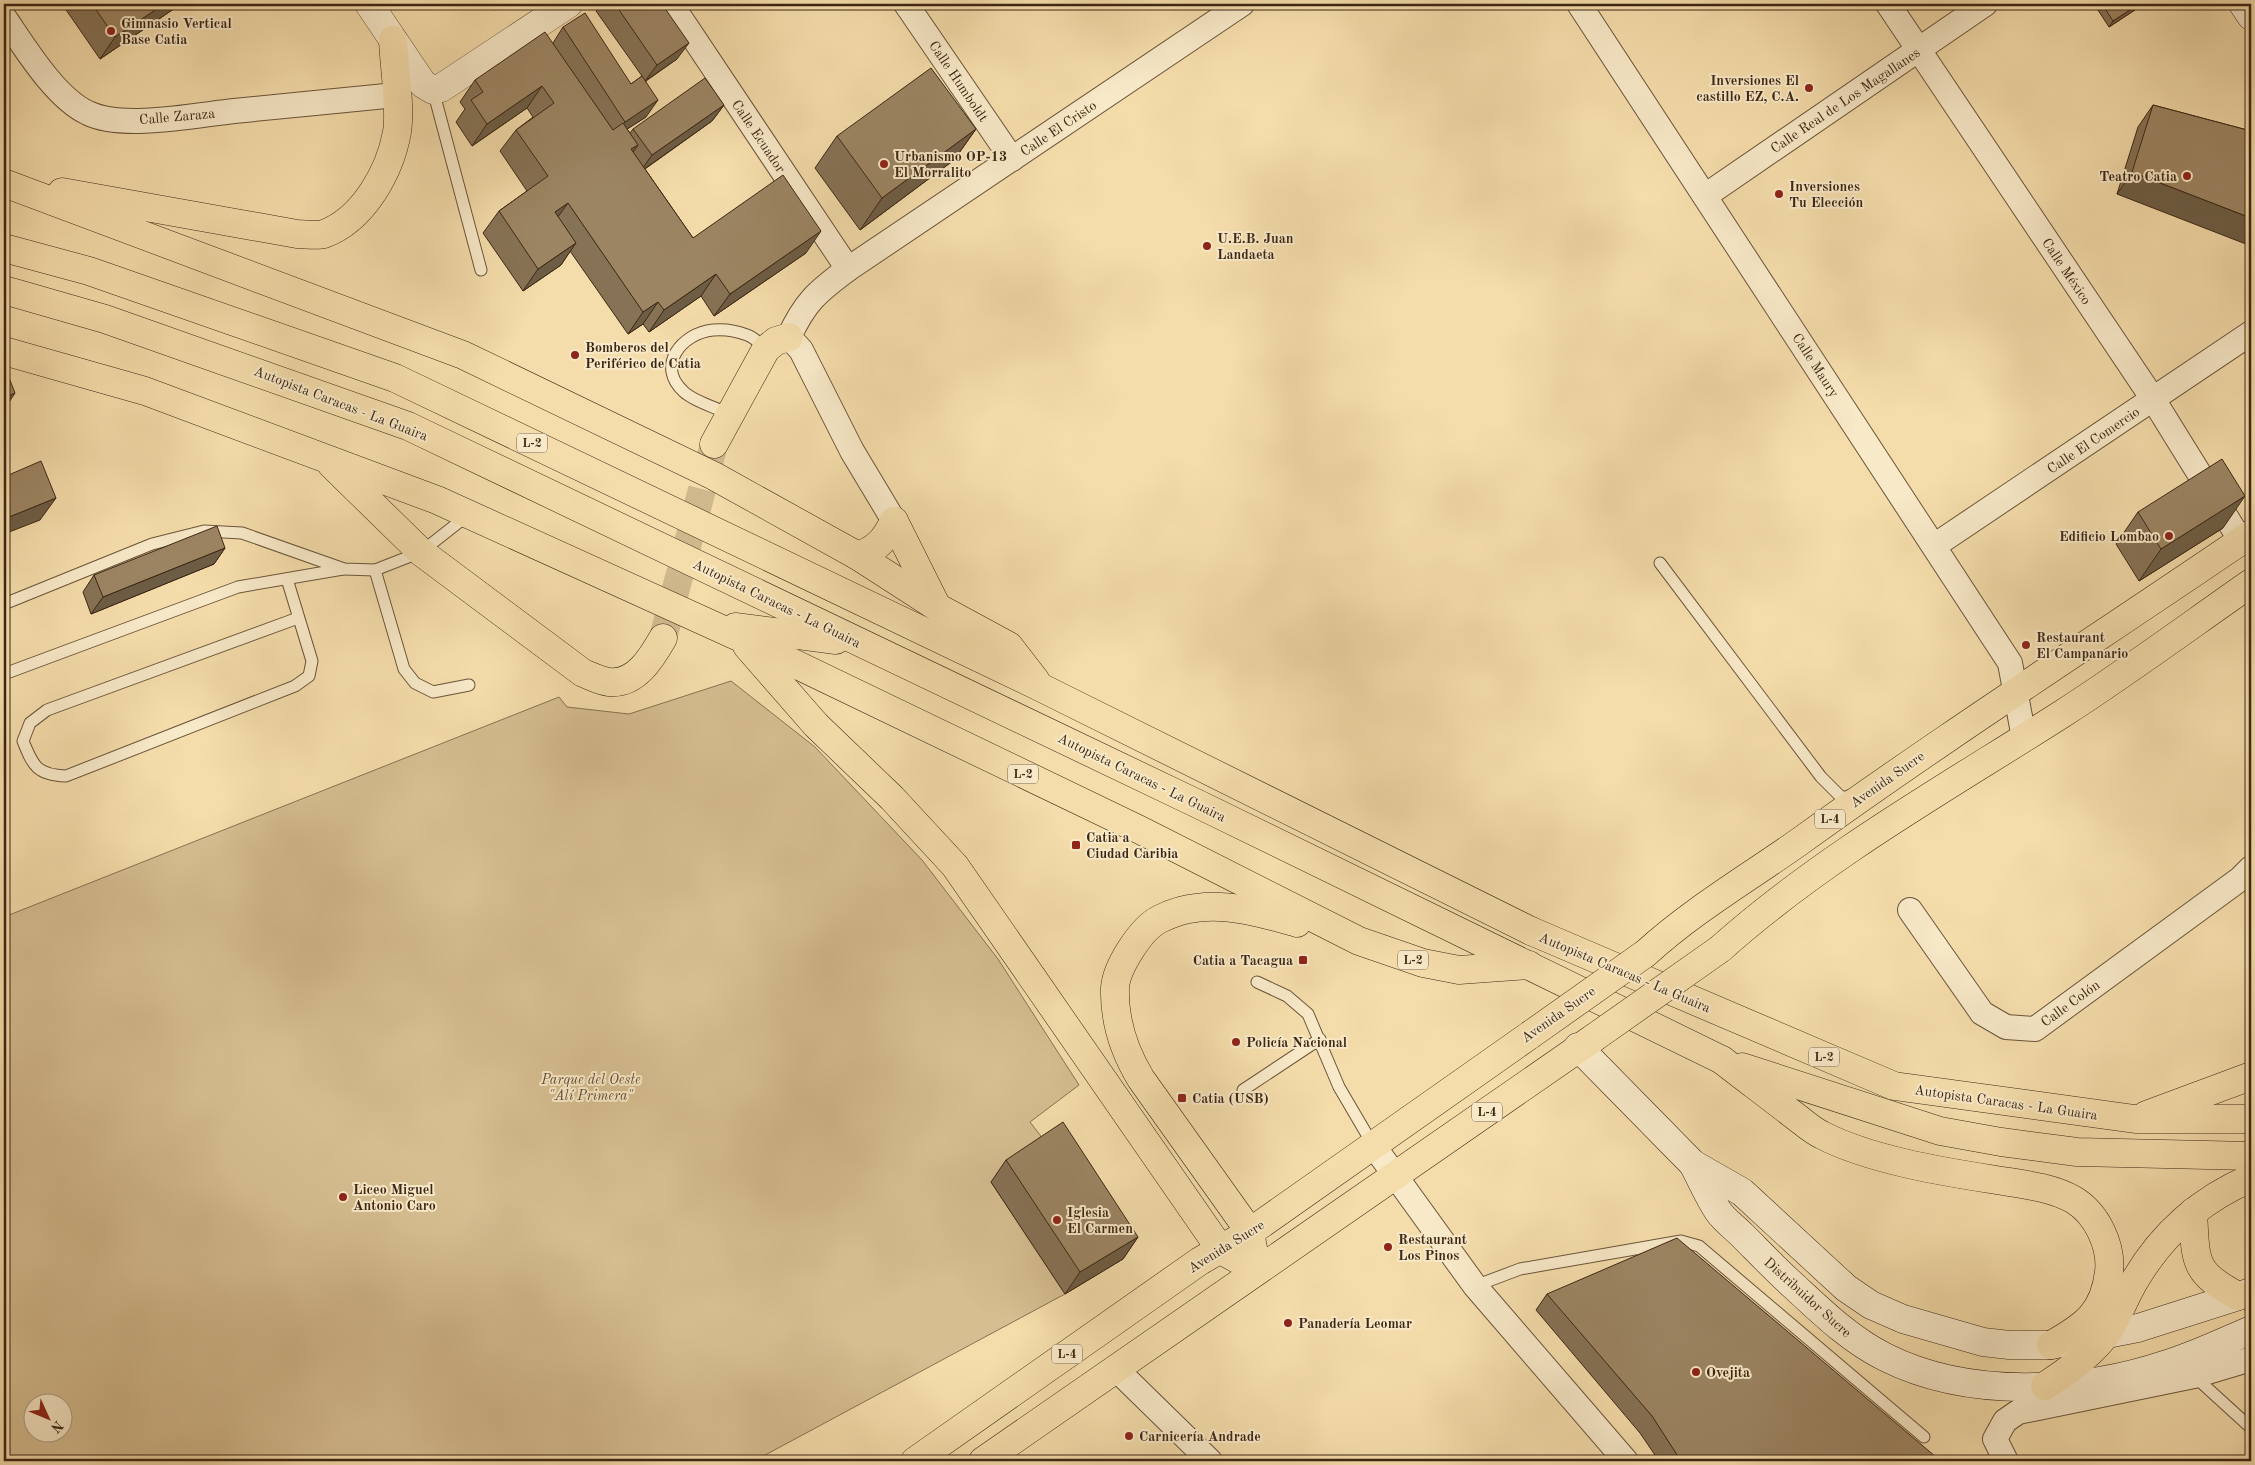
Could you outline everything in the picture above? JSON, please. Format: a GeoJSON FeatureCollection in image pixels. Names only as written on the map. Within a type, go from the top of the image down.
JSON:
{"type":"FeatureCollection","features":[{"type":"Feature","properties":{"kind":"main road"},"geometry":{"type":"LineString","coordinates":[[369,4],[422,84],[433,90],[441,88],[568,4]]}},
{"type":"Feature","properties":{"kind":"main road"},"geometry":{"type":"LineString","coordinates":[[2243,4],[2251,16]]}},
{"type":"Feature","properties":{"kind":"main road"},"geometry":{"type":"LineString","coordinates":[[4,182],[297,234],[322,234],[346,222],[373,192],[389,160],[397,130],[393,40]]}},
{"type":"Feature","properties":{"kind":"main road","name":"Autopista Caracas - La Guaira"},"geometry":{"type":"LineString","coordinates":[[4,182],[463,354],[714,476],[858,556],[937,607],[1008,646],[1040,687]]}},
{"type":"Feature","properties":{"kind":"main road","name":"Autopista Caracas - La Guaira"},"geometry":{"type":"LineString","coordinates":[[4,248],[89,271],[395,378],[1040,687],[1531,931],[1894,1086],[2135,1120],[2251,1119]]}},
{"type":"Feature","properties":{"kind":"main road","name":"Autopista Caracas - La Guaira"},"geometry":{"type":"LineString","coordinates":[[4,290],[106,319],[408,426],[1530,965],[1722,1060],[1940,1131],[2001,1142],[2077,1152],[2251,1156]]}},
{"type":"Feature","properties":{"kind":"main road"},"geometry":{"type":"LineString","coordinates":[[714,444],[729,414],[777,343]]}},
{"type":"Feature","properties":{"kind":"main road","name":"L-2"},"geometry":{"type":"LineString","coordinates":[[4,350],[144,391],[438,500],[739,637],[1140,830],[1359,941],[1423,963],[1459,970],[1530,965]]}},
{"type":"Feature","properties":{"kind":"main road"},"geometry":{"type":"LineString","coordinates":[[323,456],[421,552],[583,673],[610,682],[629,678],[648,663],[663,638]]}},
{"type":"Feature","properties":{"kind":"main road"},"geometry":{"type":"LineString","coordinates":[[858,556],[874,550],[887,536],[894,521]]}},
{"type":"Feature","properties":{"kind":"main road"},"geometry":{"type":"LineString","coordinates":[[894,521],[937,607]]}},
{"type":"Feature","properties":{"kind":"main road","name":"Avenida Sucre"},"geometry":{"type":"LineString","coordinates":[[915,1461],[1200,1260],[1221,1250],[1250,1232],[1646,953],[1669,932],[1740,884],[1871,790],[2016,690],[2051,669],[2246,537]]}},
{"type":"Feature","properties":{"kind":"main road","name":"L-4"},"geometry":{"type":"LineString","coordinates":[[983,1461],[1257,1270],[1395,1177],[1720,949],[1769,908],[1872,835],[2024,738],[2251,583]]}},
{"type":"Feature","properties":{"kind":"main road","name":"L-2"},"geometry":{"type":"LineString","coordinates":[[711,624],[863,644]]}},
{"type":"Feature","properties":{"kind":"main road"},"geometry":{"type":"LineString","coordinates":[[739,637],[816,726],[916,823],[955,866],[990,913],[1221,1250],[1257,1270]]}},
{"type":"Feature","properties":{"kind":"main road"},"geometry":{"type":"LineString","coordinates":[[1257,1270],[1250,1232],[1141,1079],[1126,1054],[1116,1010],[1115,986],[1125,959],[1138,940],[1158,920],[1196,908],[1227,907],[1264,913],[1359,941]]}},
{"type":"Feature","properties":{"kind":"main road","name":"Distribuidor Sucre"},"geometry":{"type":"LineString","coordinates":[[1587,1042],[1693,1164],[1718,1212],[1840,1329],[1893,1361],[1950,1380],[1990,1387],[2045,1386],[2124,1375],[2165,1365],[2251,1330]]}},
{"type":"Feature","properties":{"kind":"main road"},"geometry":{"type":"LineString","coordinates":[[1722,1060],[1820,1135],[1854,1148],[1928,1168],[2035,1187],[2058,1193],[2076,1201],[2094,1218],[2103,1236],[2110,1266],[2107,1285],[2100,1304],[2090,1320],[2051,1345]]}},
{"type":"Feature","properties":{"kind":"main road"},"geometry":{"type":"LineString","coordinates":[[2135,1120],[2251,1076]]}},
{"type":"Feature","properties":{"kind":"main road","name":"Distribuidor Sucre"},"geometry":{"type":"LineString","coordinates":[[1693,1164],[1742,1192],[1821,1267],[1871,1305],[1903,1319],[1983,1342],[2051,1345],[2105,1335],[2187,1314],[2245,1294]]}},
{"type":"Feature","properties":{"kind":"main road"},"geometry":{"type":"LineString","coordinates":[[2045,1386],[2093,1350],[2105,1335],[2135,1279],[2154,1251],[2174,1228],[2193,1212],[2233,1186],[2251,1178]]}},
{"type":"Feature","properties":{"kind":"main road"},"geometry":{"type":"LineString","coordinates":[[2193,1212],[2197,1263],[2215,1283],[2245,1294]]}},
{"type":"Feature","properties":{"kind":"street","name":"Calle Ecuador"},"geometry":{"type":"LineString","coordinates":[[671,4],[848,269]]}},
{"type":"Feature","properties":{"kind":"street","name":"Calle Humboldt"},"geometry":{"type":"LineString","coordinates":[[906,4],[1012,159]]}},
{"type":"Feature","properties":{"kind":"street","name":"Calle El Cristo"},"geometry":{"type":"LineString","coordinates":[[777,343],[818,291],[848,269],[1242,4]]}},
{"type":"Feature","properties":{"kind":"street","name":"Calle Maury"},"geometry":{"type":"LineString","coordinates":[[1579,4],[2010,664],[2024,738]]}},
{"type":"Feature","properties":{"kind":"street","name":"Calle México"},"geometry":{"type":"LineString","coordinates":[[1888,4],[2246,537]]}},
{"type":"Feature","properties":{"kind":"street","name":"Calle Real de Los Magallanes"},"geometry":{"type":"LineString","coordinates":[[1704,196],[1986,4]]}},
{"type":"Feature","properties":{"kind":"street","name":"Calle Zaraza"},"geometry":{"type":"LineString","coordinates":[[4,17],[44,74],[70,101],[87,113],[108,119],[160,119],[396,95]]}},
{"type":"Feature","properties":{"kind":"street","name":"Calle El Comercio"},"geometry":{"type":"LineString","coordinates":[[1934,546],[2251,333]]}},
{"type":"Feature","properties":{"kind":"street"},"geometry":{"type":"LineString","coordinates":[[777,343],[801,350],[852,451],[894,521]]}},
{"type":"Feature","properties":{"kind":"street","name":"Calle Colón"},"geometry":{"type":"LineString","coordinates":[[1910,910],[1982,1013],[2006,1027],[2035,1028],[2240,879],[2251,868]]}},
{"type":"Feature","properties":{"kind":"street"},"geometry":{"type":"LineString","coordinates":[[1373,1145],[1475,1286],[1622,1455]]}},
{"type":"Feature","properties":{"kind":"street"},"geometry":{"type":"LineString","coordinates":[[2006,1461],[1995,1440],[2005,1421],[2018,1412],[2194,1376],[2251,1359]]}},
{"type":"Feature","properties":{"kind":"street"},"geometry":{"type":"LineString","coordinates":[[1116,1369],[1210,1461]]}},
{"type":"Feature","properties":{"kind":"lane"},"geometry":{"type":"LineString","coordinates":[[433,90],[481,270]]}},
{"type":"Feature","properties":{"kind":"lane"},"geometry":{"type":"LineString","coordinates":[[729,414],[684,392],[672,373],[670,364],[679,346],[692,337],[714,330],[750,335],[777,343]]}},
{"type":"Feature","properties":{"kind":"lane"},"geometry":{"type":"LineString","coordinates":[[4,674],[238,588],[344,569],[375,570],[421,552],[470,514]]}},
{"type":"Feature","properties":{"kind":"lane"},"geometry":{"type":"LineString","coordinates":[[4,604],[152,544],[204,531],[242,533],[344,569]]}},
{"type":"Feature","properties":{"kind":"lane"},"geometry":{"type":"LineString","coordinates":[[1660,563],[1821,777],[1842,798],[1871,790]]}},
{"type":"Feature","properties":{"kind":"lane"},"geometry":{"type":"LineString","coordinates":[[375,570],[404,669],[416,683],[433,692],[469,685]]}},
{"type":"Feature","properties":{"kind":"lane"},"geometry":{"type":"LineString","coordinates":[[287,579],[312,661],[309,676],[295,686],[66,776],[50,776],[33,766],[22,741],[30,723],[46,710],[298,618]]}},
{"type":"Feature","properties":{"kind":"lane"},"geometry":{"type":"LineString","coordinates":[[1257,982],[1287,996],[1308,1014],[1339,1087],[1373,1145]]}},
{"type":"Feature","properties":{"kind":"lane"},"geometry":{"type":"LineString","coordinates":[[1243,1090],[1320,1039]]}},
{"type":"Feature","properties":{"kind":"lane"},"geometry":{"type":"LineString","coordinates":[[1475,1286],[1520,1268],[1681,1241],[1699,1246],[1924,1437]]}},
{"type":"Feature","properties":{"kind":"lane"},"geometry":{"type":"LineString","coordinates":[[2194,1376],[2251,1428]]}},
{"type":"Feature","properties":{"kind":"green space","name":"Parque del Oeste \"Alí Primera\""},"geometry":{"type":"Polygon","coordinates":[[[731,681],[815,747],[922,860],[998,959],[1079,1085],[1030,1122],[1047,1144],[991,1182],[1065,1294],[754,1461],[4,1461],[4,917],[559,697],[567,707],[629,714],[731,681]]]}},
{"type":"Feature","properties":{"kind":"building"},"geometry":{"type":"Polygon","coordinates":[[[92,4],[164,4],[115,37],[92,4]]]}},
{"type":"Feature","properties":{"kind":"building"},"geometry":{"type":"Polygon","coordinates":[[[615,4],[662,4],[689,43],[657,65],[615,4]]]}},
{"type":"Feature","properties":{"kind":"building"},"geometry":{"type":"Polygon","coordinates":[[[2102,4],[2139,4],[2113,21],[2102,4]]]}},
{"type":"Feature","properties":{"kind":"building"},"geometry":{"type":"Polygon","coordinates":[[[585,13],[631,84],[642,76],[658,100],[625,122],[563,27],[585,13]]]}},
{"type":"Feature","properties":{"kind":"building"},"geometry":{"type":"Polygon","coordinates":[[[545,32],[613,130],[623,123],[638,145],[631,149],[693,238],[783,175],[821,231],[730,294],[716,274],[664,310],[658,302],[643,312],[568,203],[555,212],[576,243],[538,269],[499,211],[548,176],[516,130],[554,103],[542,86],[487,124],[471,100],[483,92],[475,80],[545,32]]]}},
{"type":"Feature","properties":{"kind":"building"},"geometry":{"type":"Polygon","coordinates":[[[931,68],[976,129],[882,198],[837,136],[931,68]]]}},
{"type":"Feature","properties":{"kind":"building"},"geometry":{"type":"Polygon","coordinates":[[[705,78],[724,105],[652,155],[633,129],[705,78]]]}},
{"type":"Feature","properties":{"kind":"building","name":"Teatro Catia"},"geometry":{"type":"Polygon","coordinates":[[[2153,105],[2251,131],[2251,218],[2132,172],[2153,105]]]}},
{"type":"Feature","properties":{"kind":"building"},"geometry":{"type":"Polygon","coordinates":[[[4,365],[15,393],[4,398],[4,365]]]}},
{"type":"Feature","properties":{"kind":"building"},"geometry":{"type":"Polygon","coordinates":[[[2222,459],[2245,496],[2161,549],[2138,512],[2222,459]]]}},
{"type":"Feature","properties":{"kind":"building"},"geometry":{"type":"Polygon","coordinates":[[[41,461],[56,498],[4,519],[4,477],[41,461]]]}},
{"type":"Feature","properties":{"kind":"building"},"geometry":{"type":"Polygon","coordinates":[[[217,526],[225,548],[103,597],[94,575],[217,526]]]}},
{"type":"Feature","properties":{"kind":"building"},"geometry":{"type":"Polygon","coordinates":[[[1063,1122],[1138,1237],[1080,1272],[1006,1160],[1063,1122]]]}},
{"type":"Feature","properties":{"kind":"building","name":"Ovejita"},"geometry":{"type":"Polygon","coordinates":[[[1677,1238],[1940,1461],[1681,1461],[1652,1416],[1547,1294],[1677,1238]]]}},
{"type":"Feature","properties":{"kind":"tunnel"},"geometry":{"type":"LineString","coordinates":[[663,638],[714,444]]}},
{"type":"Feature","properties":{"kind":"place","name":"Gimnasio Vertical Base Catia"},"geometry":{"type":"Point","coordinates":[111,31]}},
{"type":"Feature","properties":{"kind":"place","name":"Inversiones El castillo EZ, C.A."},"geometry":{"type":"Point","coordinates":[1809,88]}},
{"type":"Feature","properties":{"kind":"place","name":"Urbanismo OP-13 El Morralito"},"geometry":{"type":"Point","coordinates":[884,164]}},
{"type":"Feature","properties":{"kind":"place","name":"Teatro Catia"},"geometry":{"type":"Point","coordinates":[2187,176]}},
{"type":"Feature","properties":{"kind":"place","name":"Inversiones Tu Elección"},"geometry":{"type":"Point","coordinates":[1779,194]}},
{"type":"Feature","properties":{"kind":"place","name":"U.E.B. Juan Landaeta"},"geometry":{"type":"Point","coordinates":[1207,246]}},
{"type":"Feature","properties":{"kind":"place","name":"Bomberos del Periférico de Catia"},"geometry":{"type":"Point","coordinates":[575,355]}},
{"type":"Feature","properties":{"kind":"place","name":"Edificio Lombao"},"geometry":{"type":"Point","coordinates":[2169,536]}},
{"type":"Feature","properties":{"kind":"place","name":"Restaurant El Campanario"},"geometry":{"type":"Point","coordinates":[2026,645]}},
{"type":"Feature","properties":{"kind":"place","name":"Catia a Ciudad Caribia"},"geometry":{"type":"Point","coordinates":[1076,845]}},
{"type":"Feature","properties":{"kind":"place","name":"Catia a Tacagua"},"geometry":{"type":"Point","coordinates":[1303,960]}},
{"type":"Feature","properties":{"kind":"place","name":"Policía Nacional"},"geometry":{"type":"Point","coordinates":[1236,1042]}},
{"type":"Feature","properties":{"kind":"place","name":"Catia (USB)"},"geometry":{"type":"Point","coordinates":[1182,1098]}},
{"type":"Feature","properties":{"kind":"place","name":"Liceo Miguel Antonio Caro"},"geometry":{"type":"Point","coordinates":[343,1197]}},
{"type":"Feature","properties":{"kind":"place","name":"Iglesia El Carmen"},"geometry":{"type":"Point","coordinates":[1057,1220]}},
{"type":"Feature","properties":{"kind":"place","name":"Restaurant Los Pinos"},"geometry":{"type":"Point","coordinates":[1388,1247]}},
{"type":"Feature","properties":{"kind":"place","name":"Panadería Leomar"},"geometry":{"type":"Point","coordinates":[1288,1323]}},
{"type":"Feature","properties":{"kind":"place","name":"Ovejita"},"geometry":{"type":"Point","coordinates":[1696,1372]}},
{"type":"Feature","properties":{"kind":"place","name":"Carnicería Andrade"},"geometry":{"type":"Point","coordinates":[1129,1436]}}]}
